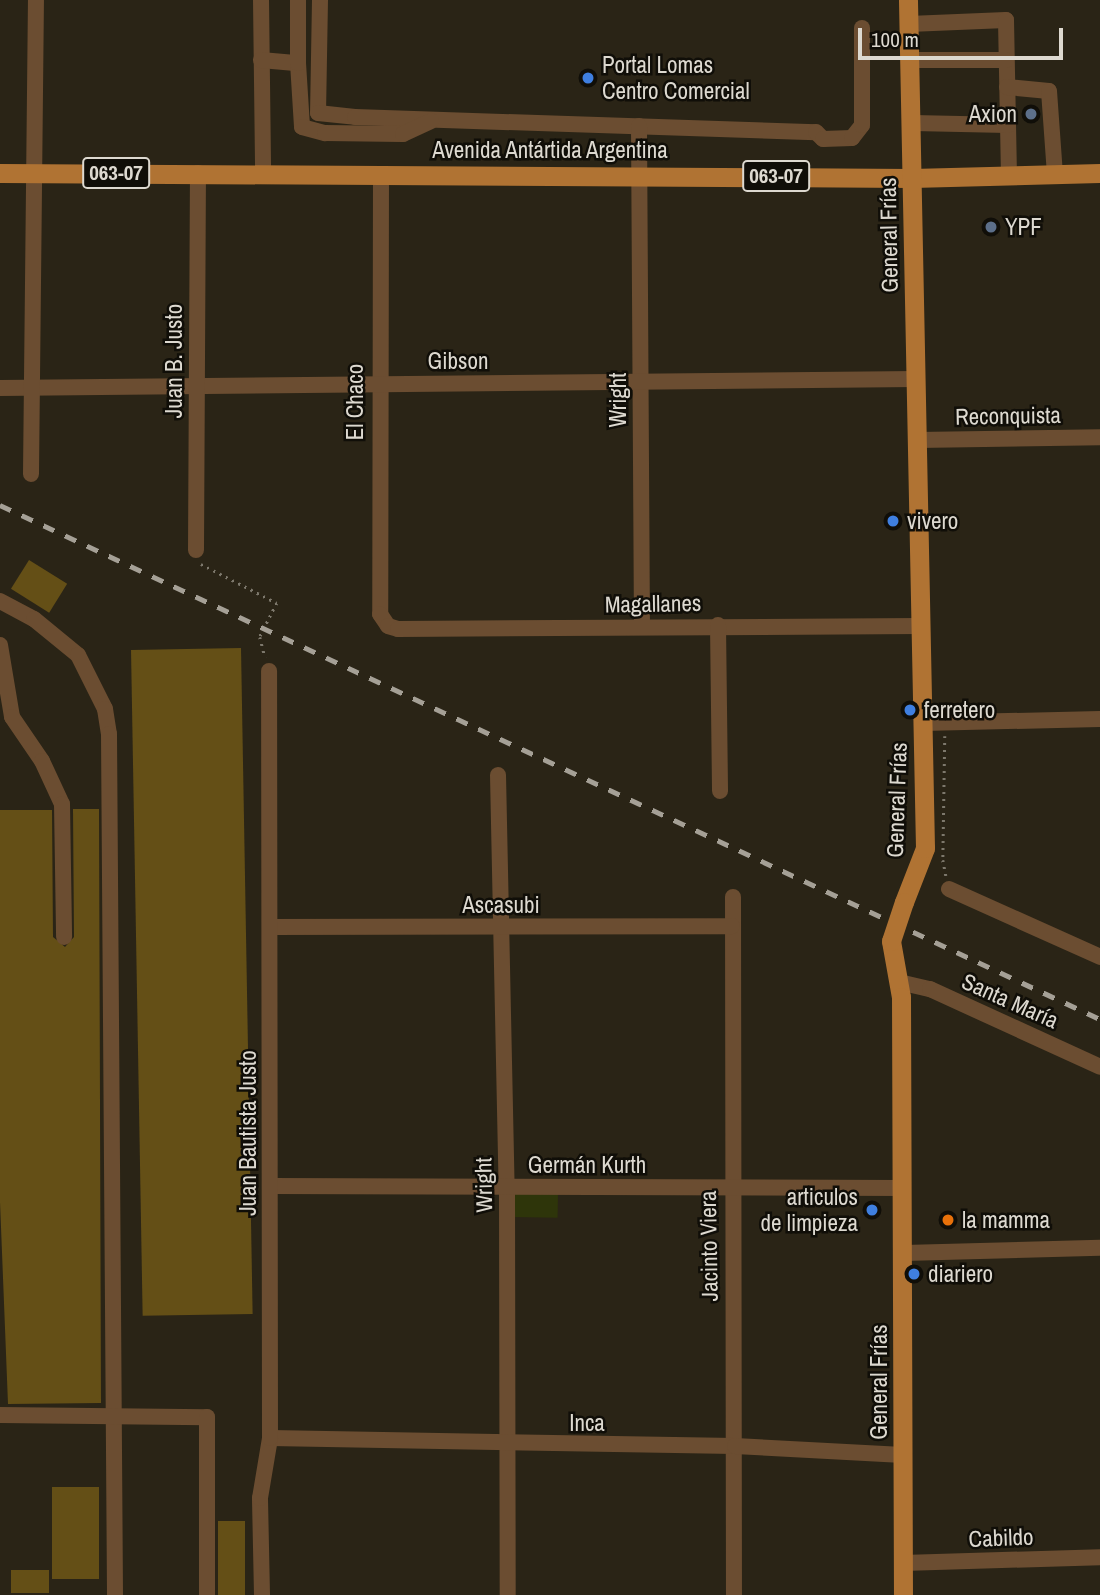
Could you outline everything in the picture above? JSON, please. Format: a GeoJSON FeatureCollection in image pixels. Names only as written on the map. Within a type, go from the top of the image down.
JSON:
{"type":"FeatureCollection","features":[{"type":"Feature","properties":{"kind":"main road","name":"General Frías"},"geometry":{"type":"LineString","coordinates":[[903,1595],[904,1253],[900,982],[891,941],[904,902],[923,860],[913,123],[908,0]]}},
{"type":"Feature","properties":{"kind":"main road","name":"Avenida Antártida Argentina"},"geometry":{"type":"LineString","coordinates":[[0,173],[639,173],[912,178],[1100,173]]}},
{"type":"Feature","properties":{"kind":"street"},"geometry":{"type":"LineString","coordinates":[[31,474],[36,0]]}},
{"type":"Feature","properties":{"kind":"street"},"geometry":{"type":"LineString","coordinates":[[261,0],[263,174]]}},
{"type":"Feature","properties":{"kind":"street"},"geometry":{"type":"LineString","coordinates":[[298,0],[302,127],[325,133],[403,134],[433,120]]}},
{"type":"Feature","properties":{"kind":"street"},"geometry":{"type":"LineString","coordinates":[[320,0],[318,113],[433,120],[816,132],[823,139],[852,138],[862,125],[862,27]]}},
{"type":"Feature","properties":{"kind":"street"},"geometry":{"type":"LineString","coordinates":[[909,24],[1006,20],[1009,175]]}},
{"type":"Feature","properties":{"kind":"street"},"geometry":{"type":"LineString","coordinates":[[261,60],[298,63]]}},
{"type":"Feature","properties":{"kind":"street"},"geometry":{"type":"LineString","coordinates":[[911,60],[1006,60]]}},
{"type":"Feature","properties":{"kind":"street"},"geometry":{"type":"LineString","coordinates":[[1007,88],[1049,91],[1055,174]]}},
{"type":"Feature","properties":{"kind":"street"},"geometry":{"type":"LineString","coordinates":[[913,123],[1007,125]]}},
{"type":"Feature","properties":{"kind":"street","name":"Wright"},"geometry":{"type":"LineString","coordinates":[[639,127],[642,627]]}},
{"type":"Feature","properties":{"kind":"street","name":"Juan B. Justo"},"geometry":{"type":"LineString","coordinates":[[196,550],[198,173]]}},
{"type":"Feature","properties":{"kind":"street","name":"El Chaco"},"geometry":{"type":"LineString","coordinates":[[382,175],[377,384],[380,614],[388,626]]}},
{"type":"Feature","properties":{"kind":"street","name":"Gibson"},"geometry":{"type":"LineString","coordinates":[[0,388],[916,379]]}},
{"type":"Feature","properties":{"kind":"street","name":"Reconquista"},"geometry":{"type":"LineString","coordinates":[[917,440],[1100,437]]}},
{"type":"Feature","properties":{"kind":"street"},"geometry":{"type":"LineString","coordinates":[[0,601],[34,619],[78,655],[105,709],[116,1417],[115,1595]]}},
{"type":"Feature","properties":{"kind":"street"},"geometry":{"type":"LineString","coordinates":[[718,625],[720,791]]}},
{"type":"Feature","properties":{"kind":"street","name":"Magallanes"},"geometry":{"type":"LineString","coordinates":[[388,626],[920,626]]}},
{"type":"Feature","properties":{"kind":"street"},"geometry":{"type":"LineString","coordinates":[[0,645],[12,717],[42,761],[62,804],[64,937]]}},
{"type":"Feature","properties":{"kind":"street","name":"Juan Bautista Justo"},"geometry":{"type":"LineString","coordinates":[[262,1595],[260,1498],[270,1438],[269,671]]}},
{"type":"Feature","properties":{"kind":"street"},"geometry":{"type":"LineString","coordinates":[[923,723],[1100,719]]}},
{"type":"Feature","properties":{"kind":"street","name":"Wright"},"geometry":{"type":"LineString","coordinates":[[498,775],[507,1188],[508,1595]]}},
{"type":"Feature","properties":{"kind":"street"},"geometry":{"type":"LineString","coordinates":[[949,889],[1100,957]]}},
{"type":"Feature","properties":{"kind":"street","name":"Jacinto Viera"},"geometry":{"type":"LineString","coordinates":[[733,897],[731,1189],[735,1446],[734,1595]]}},
{"type":"Feature","properties":{"kind":"street","name":"Ascasubi"},"geometry":{"type":"LineString","coordinates":[[270,927],[732,926]]}},
{"type":"Feature","properties":{"kind":"street","name":"Santa María"},"geometry":{"type":"LineString","coordinates":[[900,982],[930,989],[1100,1067]]}},
{"type":"Feature","properties":{"kind":"street","name":"Germán Kurth"},"geometry":{"type":"LineString","coordinates":[[271,1186],[903,1188]]}},
{"type":"Feature","properties":{"kind":"street"},"geometry":{"type":"LineString","coordinates":[[904,1253],[1100,1248]]}},
{"type":"Feature","properties":{"kind":"street"},"geometry":{"type":"LineString","coordinates":[[0,1415],[206,1417],[206,1595]]}},
{"type":"Feature","properties":{"kind":"street","name":"Inca"},"geometry":{"type":"LineString","coordinates":[[270,1438],[509,1445],[735,1446],[903,1455]]}},
{"type":"Feature","properties":{"kind":"street","name":"Cabildo"},"geometry":{"type":"LineString","coordinates":[[903,1563],[1100,1557]]}},
{"type":"Feature","properties":{"kind":"path"},"geometry":{"type":"LineString","coordinates":[[196,550],[201,564],[277,603],[260,637],[269,671]]}},
{"type":"Feature","properties":{"kind":"path"},"geometry":{"type":"LineString","coordinates":[[945,722],[943,860],[949,889]]}},
{"type":"Feature","properties":{"kind":"green space"},"geometry":{"type":"Polygon","coordinates":[[[511,1193],[558,1194],[558,1218],[511,1217],[511,1193]]]}},
{"type":"Feature","properties":{"kind":"building"},"geometry":{"type":"Polygon","coordinates":[[[29,560],[67,584],[49,613],[11,589],[29,560]]]}},
{"type":"Feature","properties":{"kind":"building"},"geometry":{"type":"Polygon","coordinates":[[[241,648],[253,1314],[143,1316],[131,650],[241,648]]]}},
{"type":"Feature","properties":{"kind":"building"},"geometry":{"type":"Polygon","coordinates":[[[73,809],[99,809],[101,1403],[8,1404],[0,1202],[0,810],[52,810],[53,937],[65,947],[74,937],[73,809]]]}},
{"type":"Feature","properties":{"kind":"building"},"geometry":{"type":"Polygon","coordinates":[[[52,1487],[99,1487],[99,1579],[52,1579],[52,1487]]]}},
{"type":"Feature","properties":{"kind":"building"},"geometry":{"type":"Polygon","coordinates":[[[218,1521],[245,1521],[245,1595],[218,1595],[218,1521]]]}},
{"type":"Feature","properties":{"kind":"building"},"geometry":{"type":"Polygon","coordinates":[[[11,1570],[49,1570],[49,1593],[11,1593],[11,1570]]]}},
{"type":"Feature","properties":{"kind":"railway"},"geometry":{"type":"LineString","coordinates":[[0,505],[1100,1019]]}},
{"type":"Feature","properties":{"kind":"place","name":"Portal Lomas Centro Comercial"},"geometry":{"type":"Point","coordinates":[588,78]}},
{"type":"Feature","properties":{"kind":"place","name":"Axion"},"geometry":{"type":"Point","coordinates":[1031,114]}},
{"type":"Feature","properties":{"kind":"place","name":"YPF"},"geometry":{"type":"Point","coordinates":[991,227]}},
{"type":"Feature","properties":{"kind":"place","name":"vivero"},"geometry":{"type":"Point","coordinates":[893,521]}},
{"type":"Feature","properties":{"kind":"place","name":"ferretero"},"geometry":{"type":"Point","coordinates":[910,710]}},
{"type":"Feature","properties":{"kind":"place","name":"articulos de limpieza"},"geometry":{"type":"Point","coordinates":[872,1210]}},
{"type":"Feature","properties":{"kind":"place","name":"la mamma"},"geometry":{"type":"Point","coordinates":[948,1220]}},
{"type":"Feature","properties":{"kind":"place","name":"diariero"},"geometry":{"type":"Point","coordinates":[914,1274]}}]}
